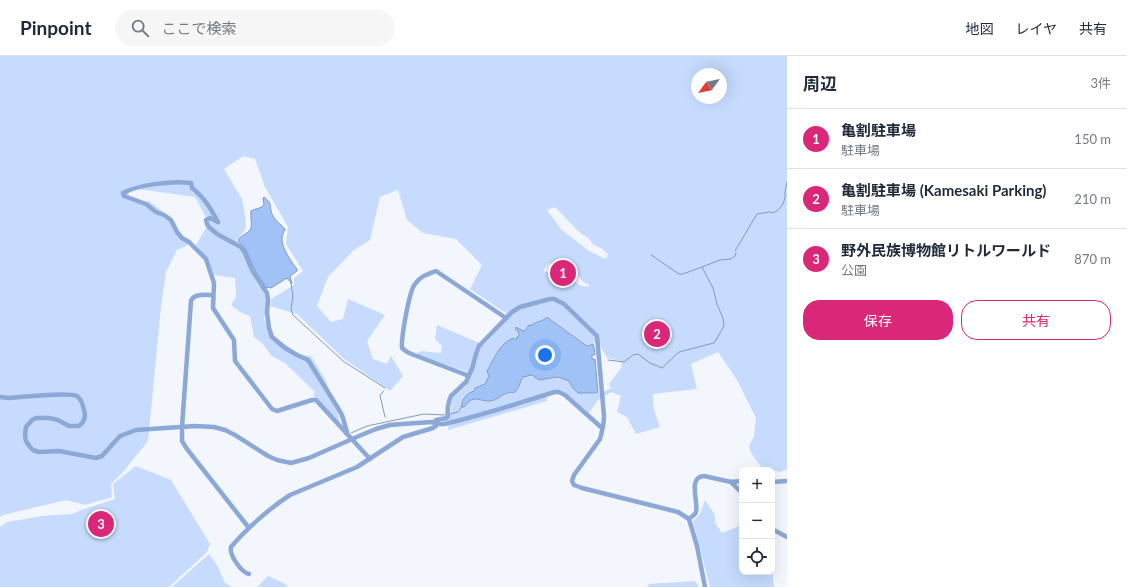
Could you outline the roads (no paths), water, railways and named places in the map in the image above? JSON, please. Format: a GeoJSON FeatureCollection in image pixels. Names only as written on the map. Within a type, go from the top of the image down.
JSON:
{"type":"FeatureCollection","features":[{"type":"Feature","properties":{"kind":"street"},"geometry":{"type":"LineString","coordinates":[[346,434],[347,432],[344,420],[338,408],[308,360],[285,348],[272,337],[267,313],[268,299],[252,270],[245,253],[241,247],[217,234],[207,224],[206,220],[210,218],[218,222],[207,202],[192,188],[191,183],[179,182],[133,188],[123,193],[124,196],[146,204],[156,212],[171,220],[182,238],[189,242],[206,259],[214,283],[214,310],[234,340],[235,361],[272,409],[277,411],[316,400],[346,434],[370,459]]}},
{"type":"Feature","properties":{"kind":"street"},"geometry":{"type":"LineString","coordinates":[[469,376],[414,355],[402,348],[408,307],[415,284],[421,277],[436,271],[506,318]]}},
{"type":"Feature","properties":{"kind":"street"},"geometry":{"type":"LineString","coordinates":[[213,294],[195,296],[191,301],[182,437],[184,446],[249,528]]}},
{"type":"Feature","properties":{"kind":"street"},"geometry":{"type":"LineString","coordinates":[[249,574],[244,571],[233,558],[230,550],[234,542],[249,528],[290,495],[357,467],[404,437],[433,428],[436,426],[436,420],[447,418],[451,396],[466,382],[472,369],[476,351],[479,346],[512,312],[520,307],[554,299],[564,304],[597,336],[604,423],[600,439],[574,474],[572,481],[574,485],[678,512],[689,520],[697,546],[705,587]]}},
{"type":"Feature","properties":{"kind":"street"},"geometry":{"type":"LineString","coordinates":[[0,397],[9,398],[66,394],[77,396],[82,402],[85,411],[84,419],[79,426],[70,426],[58,420],[49,418],[36,418],[26,427],[26,441],[33,450],[39,452],[59,451],[96,458],[102,456],[120,436],[128,432],[136,430],[195,426],[214,427],[225,430],[240,437],[268,456],[277,460],[291,463],[309,458],[376,429],[390,425],[444,424],[494,412],[555,392],[565,395],[602,428]]}},
{"type":"Feature","properties":{"kind":"street"},"geometry":{"type":"LineString","coordinates":[[689,520],[696,512],[695,494],[696,481],[698,478],[704,476],[732,482],[739,481]]}},
{"type":"Feature","properties":{"kind":"street"},"geometry":{"type":"LineString","coordinates":[[775,482],[787,481]]}},
{"type":"Feature","properties":{"kind":"street"},"geometry":{"type":"LineString","coordinates":[[732,482],[739,490]]}},
{"type":"Feature","properties":{"kind":"street"},"geometry":{"type":"LineString","coordinates":[[775,531],[787,537]]}},
{"type":"Feature","properties":{"kind":"waterway"},"geometry":{"type":"LineString","coordinates":[[735,251],[757,214],[773,213],[783,204],[787,182]]}},
{"type":"Feature","properties":{"kind":"waterway"},"geometry":{"type":"LineString","coordinates":[[608,360],[624,362],[633,355],[638,354],[650,363],[662,368],[679,352],[714,343],[724,326],[723,318],[717,304],[713,288],[702,267],[720,260],[731,259],[736,253]]}},
{"type":"Feature","properties":{"kind":"waterway"},"geometry":{"type":"LineString","coordinates":[[651,255],[679,274],[702,267]]}},
{"type":"Feature","properties":{"kind":"waterway"},"geometry":{"type":"LineString","coordinates":[[291,283],[293,296],[291,310],[293,315],[343,361],[385,388]]}},
{"type":"Feature","properties":{"kind":"waterway"},"geometry":{"type":"LineString","coordinates":[[384,391],[380,395],[385,417]]}},
{"type":"Feature","properties":{"kind":"waterway"},"geometry":{"type":"LineString","coordinates":[[450,414],[458,412],[462,406]]}},
{"type":"Feature","properties":{"kind":"waterway"},"geometry":{"type":"LineString","coordinates":[[351,433],[367,426],[424,414],[445,415]]}},
{"type":"Feature","properties":{"kind":"place","name":"亀割駐車場"},"geometry":{"type":"Point","coordinates":[563,273]}},
{"type":"Feature","properties":{"kind":"place","name":"亀割駐車場 (Kamesaki Parking)"},"geometry":{"type":"Point","coordinates":[657,334]}},
{"type":"Feature","properties":{"kind":"place","name":"野外民族博物館リトルワールド"},"geometry":{"type":"Point","coordinates":[101,524]}}]}
